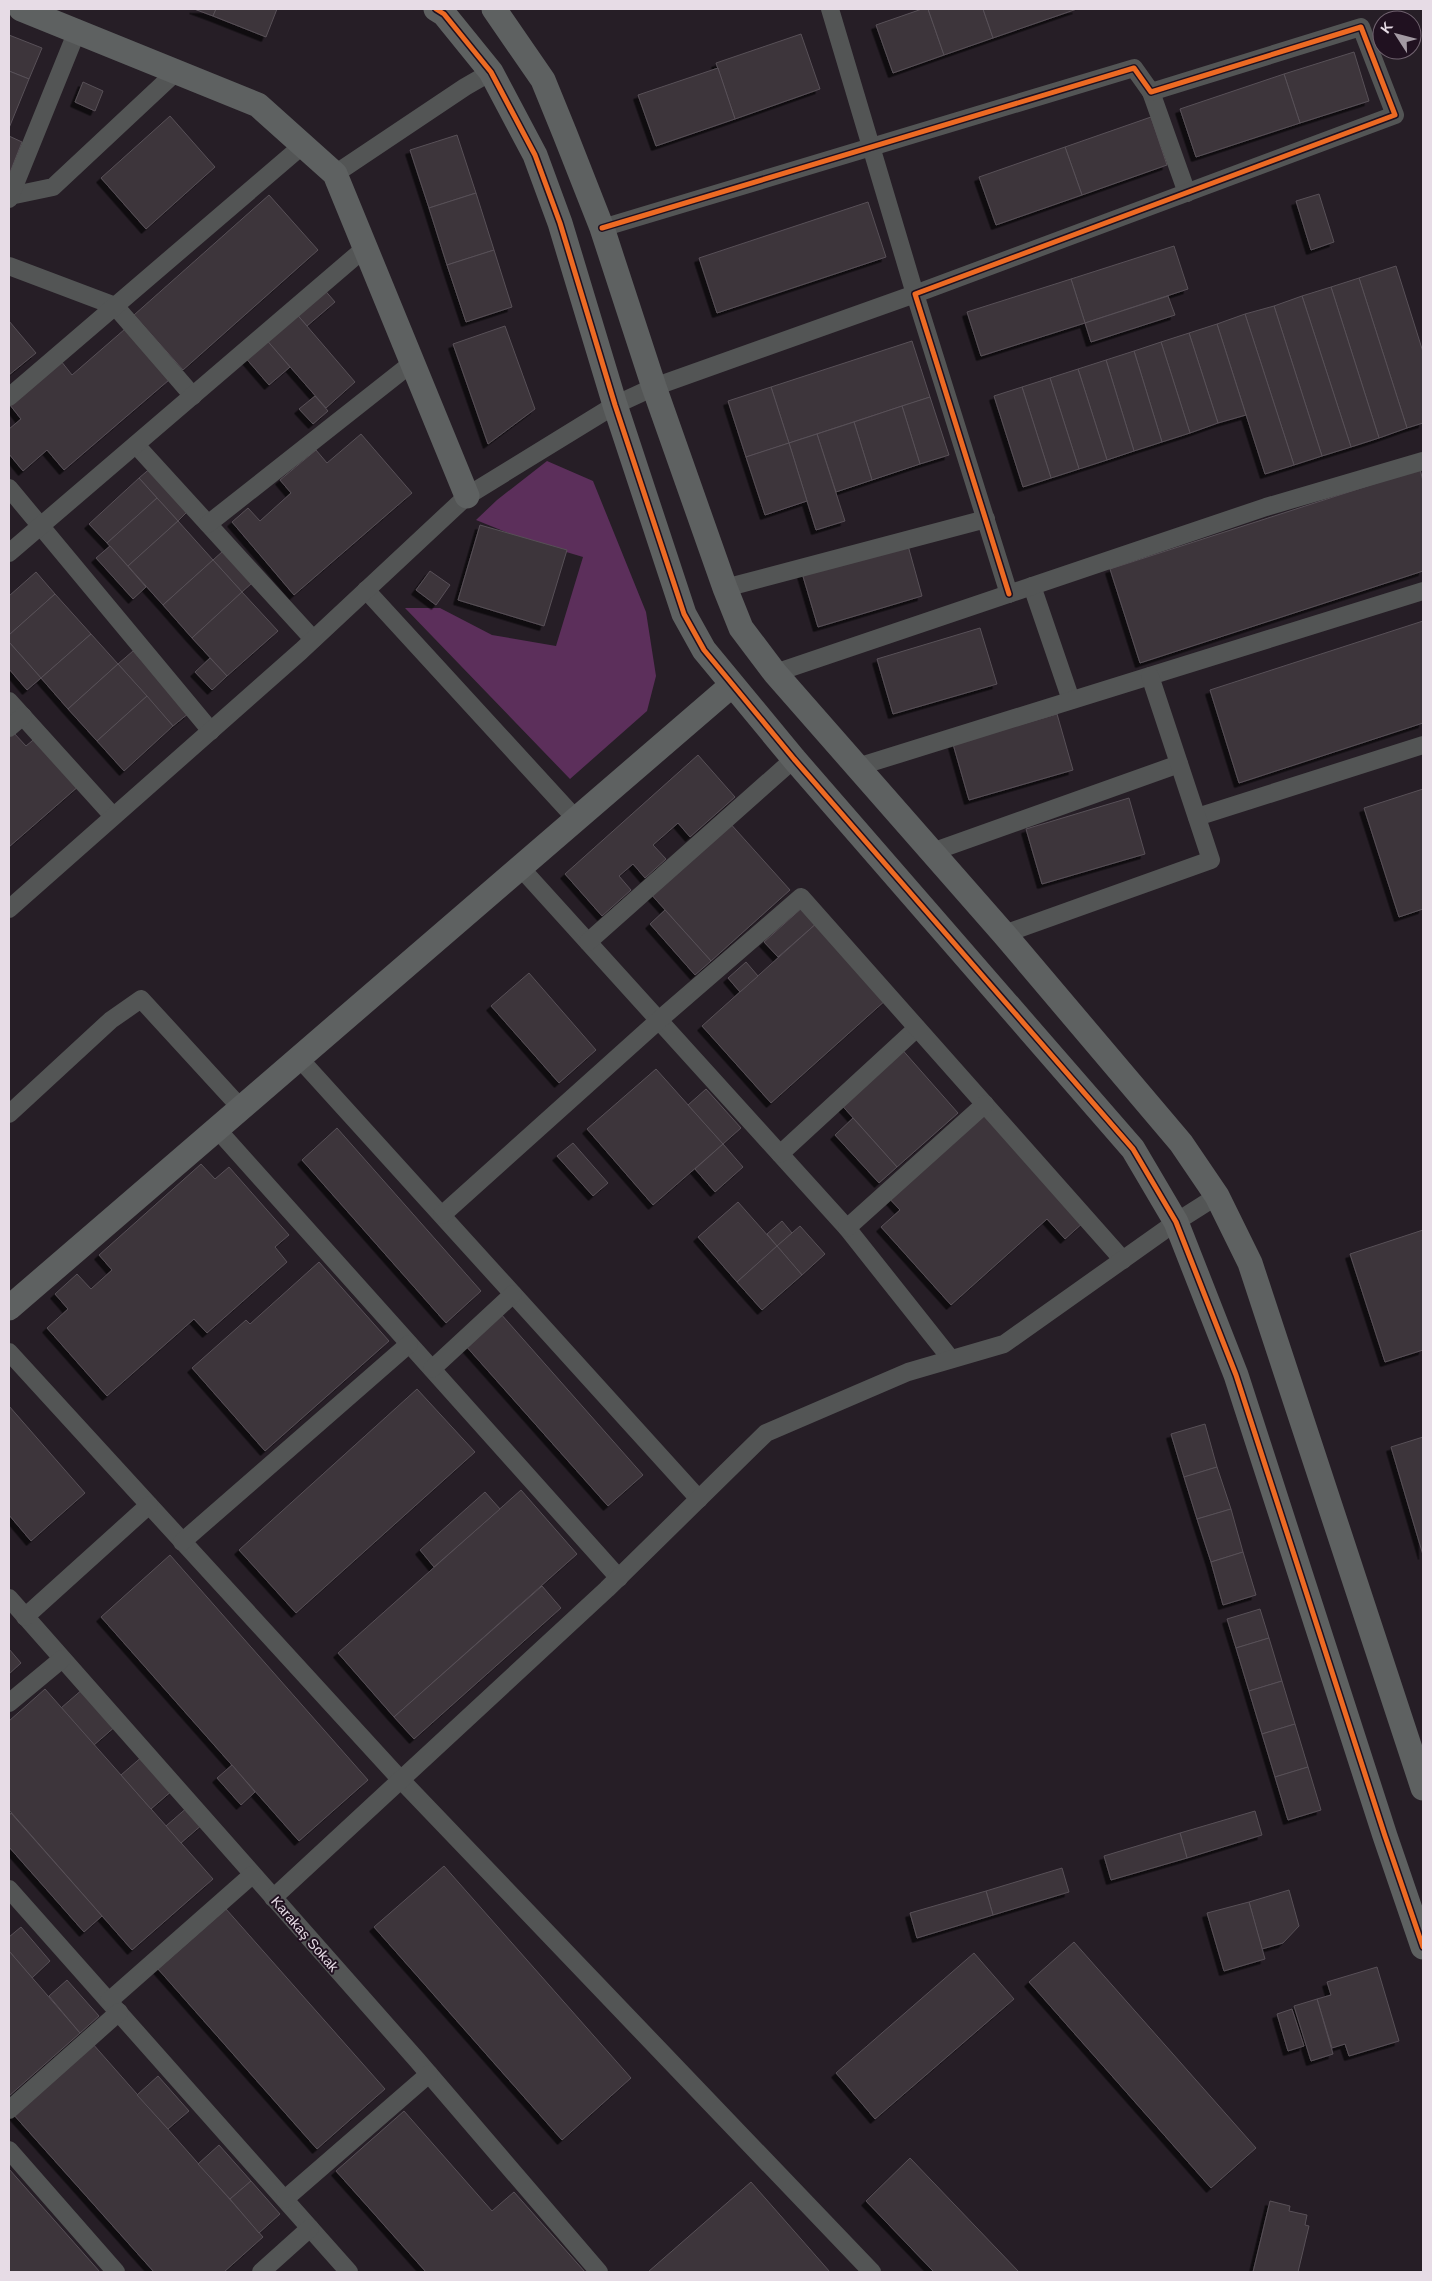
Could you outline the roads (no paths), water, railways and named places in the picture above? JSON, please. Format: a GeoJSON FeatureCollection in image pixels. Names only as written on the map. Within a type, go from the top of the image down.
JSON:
{"type":"FeatureCollection","features":[{"type":"Feature","properties":{"kind":"street"},"geometry":{"type":"LineString","coordinates":[[21,9],[258,105],[335,174],[467,496]]}},
{"type":"Feature","properties":{"kind":"street"},"geometry":{"type":"LineString","coordinates":[[436,9],[444,14],[491,72],[535,155],[560,223],[614,405],[684,614],[704,650],[794,759],[1132,1149],[1176,1222],[1236,1375],[1382,1827],[1423,1947]]}},
{"type":"Feature","properties":{"kind":"street"},"geometry":{"type":"LineString","coordinates":[[494,9],[543,80],[602,228],[654,387],[741,628],[775,673],[1004,934],[1181,1143],[1217,1196],[1250,1263],[1423,1788]]}},
{"type":"Feature","properties":{"kind":"street"},"geometry":{"type":"LineString","coordinates":[[830,9],[870,148],[1009,594]]}},
{"type":"Feature","properties":{"kind":"street"},"geometry":{"type":"LineString","coordinates":[[9,909],[211,731],[467,496],[614,405],[654,387],[915,294],[1395,115],[1361,27],[1151,92]]}},
{"type":"Feature","properties":{"kind":"street"},"geometry":{"type":"LineString","coordinates":[[9,197],[76,31]]}},
{"type":"Feature","properties":{"kind":"street"},"geometry":{"type":"LineString","coordinates":[[602,228],[1134,68],[1151,92],[1187,193]]}},
{"type":"Feature","properties":{"kind":"street"},"geometry":{"type":"LineString","coordinates":[[9,197],[53,187],[176,72]]}},
{"type":"Feature","properties":{"kind":"street"},"geometry":{"type":"LineString","coordinates":[[335,174],[465,87],[491,72]]}},
{"type":"Feature","properties":{"kind":"street"},"geometry":{"type":"LineString","coordinates":[[9,397],[303,145]]}},
{"type":"Feature","properties":{"kind":"street"},"geometry":{"type":"LineString","coordinates":[[9,553],[366,248]]}},
{"type":"Feature","properties":{"kind":"street"},"geometry":{"type":"LineString","coordinates":[[9,266],[115,306],[193,396]]}},
{"type":"Feature","properties":{"kind":"street"},"geometry":{"type":"LineString","coordinates":[[208,524],[412,363]]}},
{"type":"Feature","properties":{"kind":"street"},"geometry":{"type":"LineString","coordinates":[[136,445],[313,639]]}},
{"type":"Feature","properties":{"kind":"street"},"geometry":{"type":"LineString","coordinates":[[775,673],[1266,507],[1423,462]]}},
{"type":"Feature","properties":{"kind":"street"},"geometry":{"type":"LineString","coordinates":[[9,488],[211,731]]}},
{"type":"Feature","properties":{"kind":"street"},"geometry":{"type":"LineString","coordinates":[[725,588],[986,519]]}},
{"type":"Feature","properties":{"kind":"street"},"geometry":{"type":"LineString","coordinates":[[1032,586],[1071,700]]}},
{"type":"Feature","properties":{"kind":"street"},"geometry":{"type":"LineString","coordinates":[[366,590],[576,819]]}},
{"type":"Feature","properties":{"kind":"street"},"geometry":{"type":"LineString","coordinates":[[856,767],[1423,591]]}},
{"type":"Feature","properties":{"kind":"street"},"geometry":{"type":"LineString","coordinates":[[1004,934],[1211,860],[1150,676]]}},
{"type":"Feature","properties":{"kind":"street"},"geometry":{"type":"LineString","coordinates":[[9,1308],[732,685]]}},
{"type":"Feature","properties":{"kind":"street"},"geometry":{"type":"LineString","coordinates":[[9,701],[113,816]]}},
{"type":"Feature","properties":{"kind":"street"},"geometry":{"type":"LineString","coordinates":[[9,728],[23,716]]}},
{"type":"Feature","properties":{"kind":"street"},"geometry":{"type":"LineString","coordinates":[[1197,817],[1423,745]]}},
{"type":"Feature","properties":{"kind":"street"},"geometry":{"type":"LineString","coordinates":[[588,942],[794,759]]}},
{"type":"Feature","properties":{"kind":"street"},"geometry":{"type":"LineString","coordinates":[[932,852],[1179,764]]}},
{"type":"Feature","properties":{"kind":"street"},"geometry":{"type":"LineString","coordinates":[[520,867],[847,1228],[951,1359]]}},
{"type":"Feature","properties":{"kind":"street"},"geometry":{"type":"LineString","coordinates":[[442,1216],[659,1020],[801,897],[1123,1260]]}},
{"type":"Feature","properties":{"kind":"street"},"geometry":{"type":"LineString","coordinates":[[9,1114],[111,1020],[141,999],[240,1107]]}},
{"type":"Feature","properties":{"kind":"street"},"geometry":{"type":"LineString","coordinates":[[780,1154],[917,1028]]}},
{"type":"Feature","properties":{"kind":"street"},"geometry":{"type":"LineString","coordinates":[[298,1057],[699,1499]]}},
{"type":"Feature","properties":{"kind":"street"},"geometry":{"type":"LineString","coordinates":[[847,1228],[985,1104]]}},
{"type":"Feature","properties":{"kind":"street"},"geometry":{"type":"LineString","coordinates":[[216,1128],[619,1578]]}},
{"type":"Feature","properties":{"kind":"street"},"geometry":{"type":"LineString","coordinates":[[273,1898],[619,1578],[766,1433],[908,1372],[1004,1344],[1176,1222],[1217,1196]]}},
{"type":"Feature","properties":{"kind":"street"},"geometry":{"type":"LineString","coordinates":[[432,1369],[513,1294]]}},
{"type":"Feature","properties":{"kind":"street"},"geometry":{"type":"LineString","coordinates":[[182,1542],[409,1344]]}},
{"type":"Feature","properties":{"kind":"street"},"geometry":{"type":"LineString","coordinates":[[9,1352],[400,1780],[872,2272]]}},
{"type":"Feature","properties":{"kind":"street"},"geometry":{"type":"LineString","coordinates":[[26,1617],[149,1505]]}},
{"type":"Feature","properties":{"kind":"street","name":"Karakaş Sokak"},"geometry":{"type":"LineString","coordinates":[[9,1598],[429,2074],[599,2272]]}},
{"type":"Feature","properties":{"kind":"street"},"geometry":{"type":"LineString","coordinates":[[9,1703],[62,1659]]}},
{"type":"Feature","properties":{"kind":"street"},"geometry":{"type":"LineString","coordinates":[[9,2110],[252,1875]]}},
{"type":"Feature","properties":{"kind":"street"},"geometry":{"type":"LineString","coordinates":[[9,1889],[349,2272]]}},
{"type":"Feature","properties":{"kind":"street"},"geometry":{"type":"LineString","coordinates":[[285,2199],[429,2074]]}},
{"type":"Feature","properties":{"kind":"street"},"geometry":{"type":"LineString","coordinates":[[9,2150],[116,2272]]}},
{"type":"Feature","properties":{"kind":"street"},"geometry":{"type":"LineString","coordinates":[[261,2272],[310,2228]]}}]}
